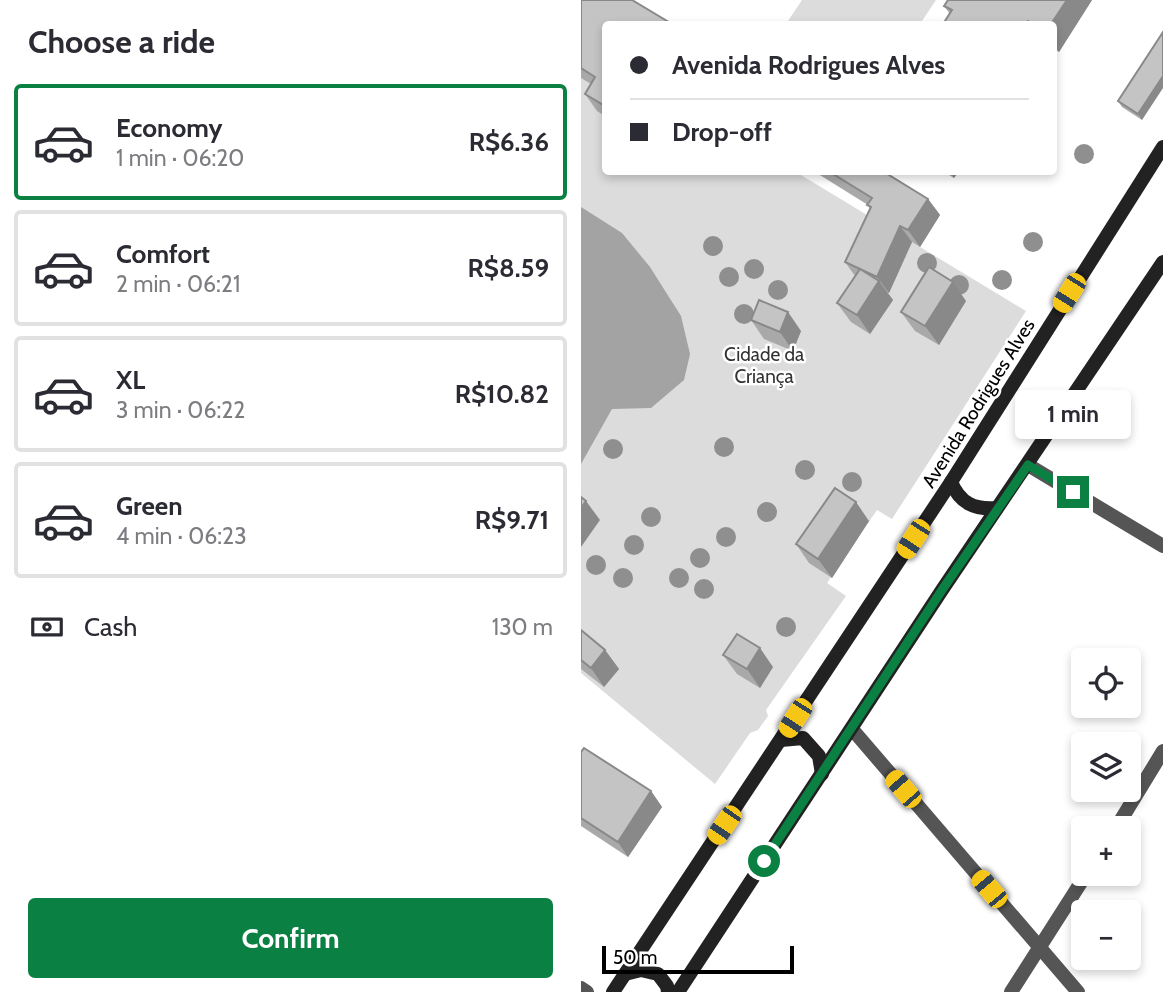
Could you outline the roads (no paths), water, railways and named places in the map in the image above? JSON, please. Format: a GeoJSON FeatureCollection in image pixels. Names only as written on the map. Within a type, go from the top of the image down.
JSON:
{"type":"FeatureCollection","features":[{"type":"Feature","properties":{"kind":"main road","name":"Avenida Rodrigues Alves"},"geometry":{"type":"LineString","coordinates":[[613,992],[951,482],[1163,147]]}},
{"type":"Feature","properties":{"kind":"main road"},"geometry":{"type":"LineString","coordinates":[[678,992],[997,508],[1163,262]]}},
{"type":"Feature","properties":{"kind":"main road"},"geometry":{"type":"LineString","coordinates":[[951,482],[955,493],[965,504],[984,509],[997,508]]}},
{"type":"Feature","properties":{"kind":"main road"},"geometry":{"type":"LineString","coordinates":[[781,740],[803,738],[819,757],[822,774]]}},
{"type":"Feature","properties":{"kind":"main road"},"geometry":{"type":"LineString","coordinates":[[625,974],[641,970],[658,974],[668,992]]}},
{"type":"Feature","properties":{"kind":"street"},"geometry":{"type":"LineString","coordinates":[[1028,465],[1163,546]]}},
{"type":"Feature","properties":{"kind":"street"},"geometry":{"type":"LineString","coordinates":[[852,729],[1079,992]]}},
{"type":"Feature","properties":{"kind":"street"},"geometry":{"type":"LineString","coordinates":[[1123,816],[1163,751]]}},
{"type":"Feature","properties":{"kind":"street"},"geometry":{"type":"LineString","coordinates":[[1011,992],[1079,886]]}},
{"type":"Feature","properties":{"kind":"street"},"geometry":{"type":"LineString","coordinates":[[581,988],[587,992]]}},
{"type":"Feature","properties":{"kind":"park label","name":"Cidade da Criança"},"geometry":{"type":"Point","coordinates":[764,365]}}]}
